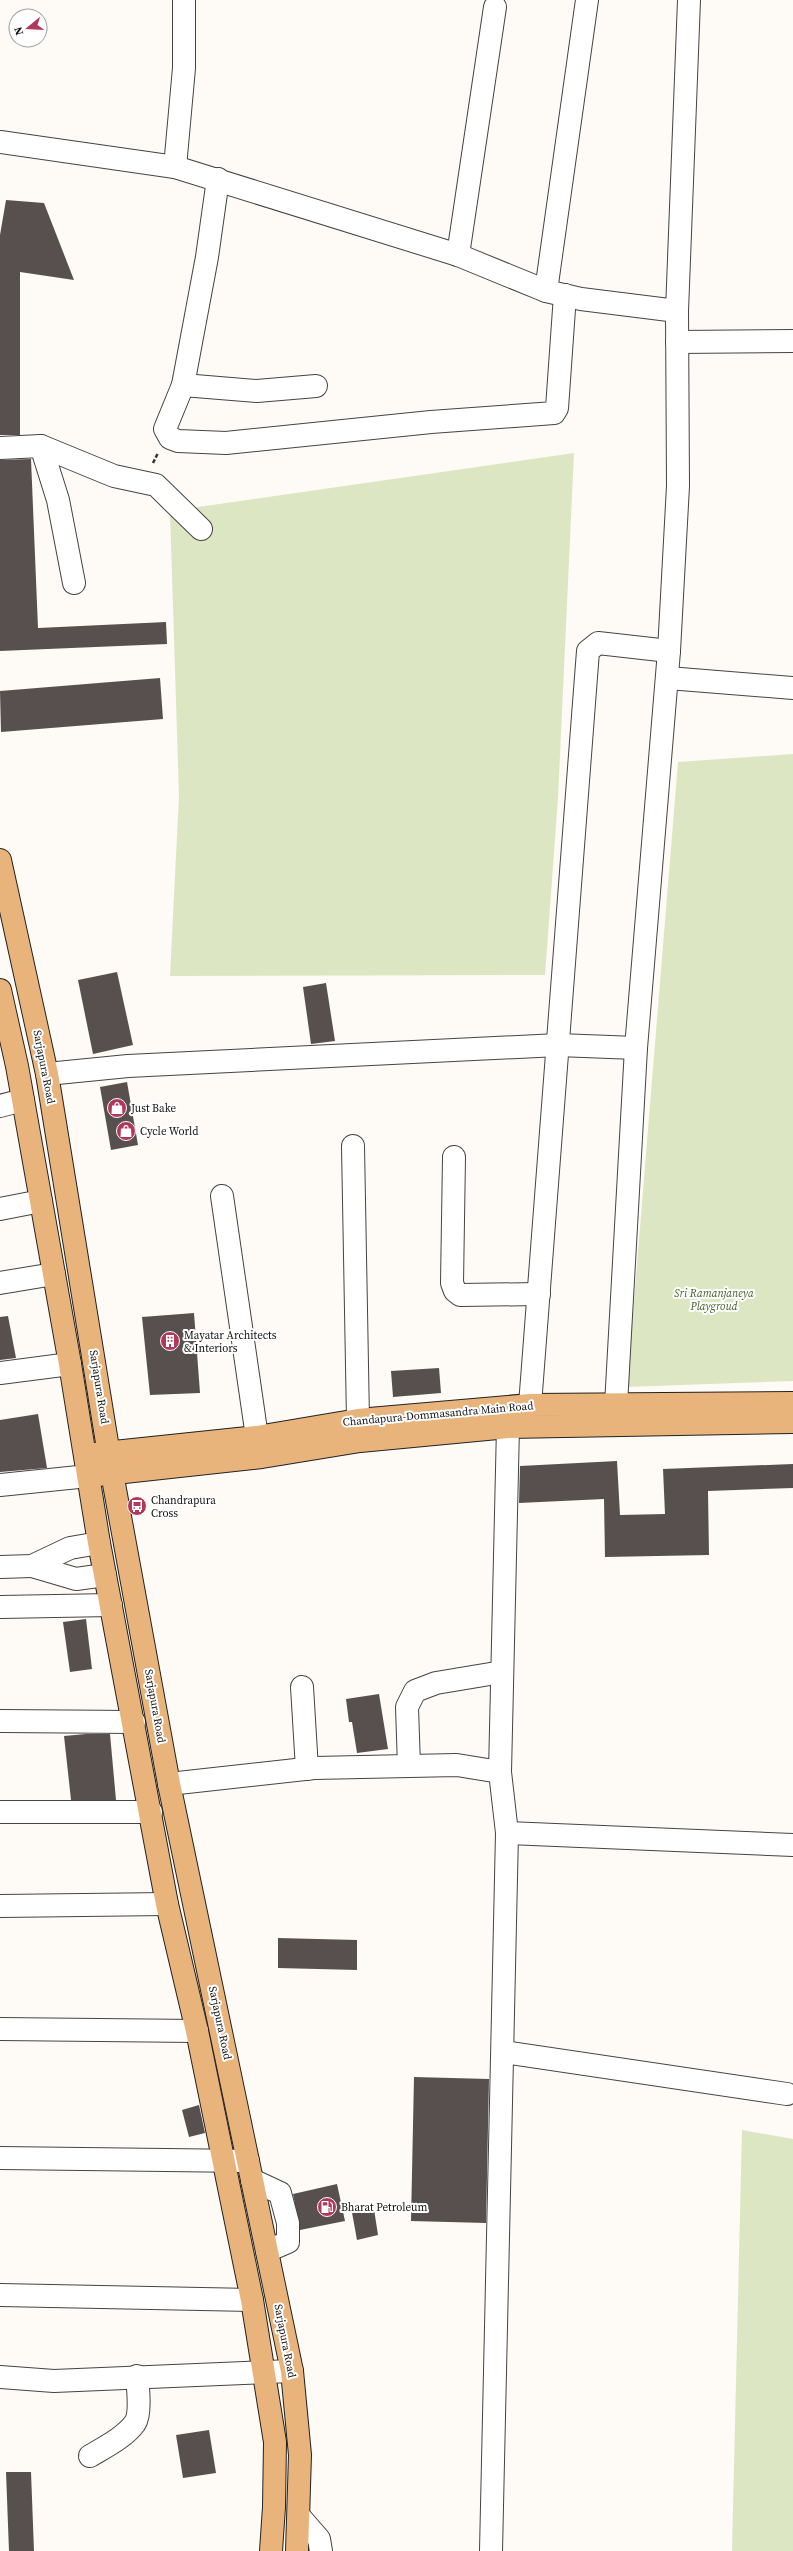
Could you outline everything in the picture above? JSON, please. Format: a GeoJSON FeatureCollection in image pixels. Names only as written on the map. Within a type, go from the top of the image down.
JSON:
{"type":"FeatureCollection","features":[{"type":"Feature","properties":{"kind":"main road","name":"Sarjapura Road"},"geometry":{"type":"LineString","coordinates":[[0,860],[47,1074],[110,1450],[112,1473],[170,1784],[292,2371],[300,2455],[298,2551]]}},
{"type":"Feature","properties":{"kind":"main road"},"geometry":{"type":"LineString","coordinates":[[0,990],[23,1100],[70,1364],[99,1543],[134,1722],[167,1904],[197,2031],[252,2300],[275,2442],[274,2507],[270,2551]]}},
{"type":"Feature","properties":{"kind":"main road","name":"Chandapura-Dommasandra Main Road"},"geometry":{"type":"LineString","coordinates":[[86,1466],[110,1450],[257,1437],[358,1420],[530,1405],[793,1403]]}},
{"type":"Feature","properties":{"kind":"main road","name":"Chandapura-Dommasandra Main Road"},"geometry":{"type":"LineString","coordinates":[[86,1466],[112,1473],[262,1457],[360,1441],[508,1427],[793,1422]]}},
{"type":"Feature","properties":{"kind":"street"},"geometry":{"type":"LineString","coordinates":[[175,167],[184,68],[184,0]]}},
{"type":"Feature","properties":{"kind":"street"},"geometry":{"type":"LineString","coordinates":[[218,180],[207,257],[183,384],[165,430],[170,438],[178,441],[226,443],[416,423],[554,413],[557,408],[556,293],[587,0]]}},
{"type":"Feature","properties":{"kind":"street"},"geometry":{"type":"LineString","coordinates":[[616,1405],[636,1048],[668,678],[678,486],[676,310],[689,0]]}},
{"type":"Feature","properties":{"kind":"street"},"geometry":{"type":"LineString","coordinates":[[458,255],[495,7]]}},
{"type":"Feature","properties":{"kind":"street"},"geometry":{"type":"LineString","coordinates":[[0,142],[175,167],[458,255],[556,293],[676,310]]}},
{"type":"Feature","properties":{"kind":"street"},"geometry":{"type":"LineString","coordinates":[[677,342],[793,341]]}},
{"type":"Feature","properties":{"kind":"street"},"geometry":{"type":"LineString","coordinates":[[183,384],[257,391],[316,386]]}},
{"type":"Feature","properties":{"kind":"street"},"geometry":{"type":"LineString","coordinates":[[41,446],[58,500],[74,583]]}},
{"type":"Feature","properties":{"kind":"street"},"geometry":{"type":"LineString","coordinates":[[0,448],[41,446],[114,476],[156,485],[201,530]]}},
{"type":"Feature","properties":{"kind":"street"},"geometry":{"type":"LineString","coordinates":[[530,1405],[588,651],[598,644],[669,651]]}},
{"type":"Feature","properties":{"kind":"street"},"geometry":{"type":"LineString","coordinates":[[668,678],[793,688]]}},
{"type":"Feature","properties":{"kind":"street"},"geometry":{"type":"LineString","coordinates":[[47,1074],[128,1066],[558,1045],[636,1048]]}},
{"type":"Feature","properties":{"kind":"street"},"geometry":{"type":"LineString","coordinates":[[0,1106],[23,1100]]}},
{"type":"Feature","properties":{"kind":"street"},"geometry":{"type":"LineString","coordinates":[[353,1146],[358,1420]]}},
{"type":"Feature","properties":{"kind":"street"},"geometry":{"type":"LineString","coordinates":[[454,1157],[452,1283],[455,1291],[460,1295],[539,1294]]}},
{"type":"Feature","properties":{"kind":"street"},"geometry":{"type":"LineString","coordinates":[[222,1196],[257,1437]]}},
{"type":"Feature","properties":{"kind":"street"},"geometry":{"type":"LineString","coordinates":[[0,1208],[41,1201]]}},
{"type":"Feature","properties":{"kind":"street"},"geometry":{"type":"LineString","coordinates":[[0,1283],[54,1274]]}},
{"type":"Feature","properties":{"kind":"street"},"geometry":{"type":"LineString","coordinates":[[0,1372],[70,1364]]}},
{"type":"Feature","properties":{"kind":"street"},"geometry":{"type":"LineString","coordinates":[[491,2551],[507,1833],[500,1772],[508,1427]]}},
{"type":"Feature","properties":{"kind":"street"},"geometry":{"type":"LineString","coordinates":[[0,1486],[86,1466]]}},
{"type":"Feature","properties":{"kind":"street"},"geometry":{"type":"LineString","coordinates":[[32,1566],[70,1548],[99,1543]]}},
{"type":"Feature","properties":{"kind":"street"},"geometry":{"type":"LineString","coordinates":[[0,1567],[32,1566],[76,1579],[105,1575]]}},
{"type":"Feature","properties":{"kind":"street"},"geometry":{"type":"LineString","coordinates":[[0,1607],[111,1605]]}},
{"type":"Feature","properties":{"kind":"street"},"geometry":{"type":"LineString","coordinates":[[410,1766],[407,1706],[414,1691],[436,1683],[502,1672]]}},
{"type":"Feature","properties":{"kind":"street"},"geometry":{"type":"LineString","coordinates":[[302,1688],[307,1769]]}},
{"type":"Feature","properties":{"kind":"street"},"geometry":{"type":"LineString","coordinates":[[0,1721],[134,1722]]}},
{"type":"Feature","properties":{"kind":"street"},"geometry":{"type":"LineString","coordinates":[[170,1784],[307,1769],[457,1765],[500,1772]]}},
{"type":"Feature","properties":{"kind":"street"},"geometry":{"type":"LineString","coordinates":[[0,1812],[150,1812]]}},
{"type":"Feature","properties":{"kind":"street"},"geometry":{"type":"LineString","coordinates":[[507,1833],[793,1845]]}},
{"type":"Feature","properties":{"kind":"street"},"geometry":{"type":"LineString","coordinates":[[0,1906],[167,1904]]}},
{"type":"Feature","properties":{"kind":"street"},"geometry":{"type":"LineString","coordinates":[[0,2029],[197,2031]]}},
{"type":"Feature","properties":{"kind":"street"},"geometry":{"type":"LineString","coordinates":[[503,2052],[787,2094]]}},
{"type":"Feature","properties":{"kind":"street"},"geometry":{"type":"LineString","coordinates":[[0,2158],[224,2162],[250,2170]]}},
{"type":"Feature","properties":{"kind":"street"},"geometry":{"type":"LineString","coordinates":[[0,2295],[252,2300]]}},
{"type":"Feature","properties":{"kind":"street"},"geometry":{"type":"LineString","coordinates":[[0,2377],[29,2381],[292,2371]]}},
{"type":"Feature","properties":{"kind":"street"},"geometry":{"type":"LineString","coordinates":[[90,2456],[123,2435],[136,2422],[138,2400],[137,2376]]}},
{"type":"Feature","properties":{"kind":"street"},"geometry":{"type":"LineString","coordinates":[[0,2392],[29,2381]]}},
{"type":"Feature","properties":{"kind":"street"},"geometry":{"type":"LineString","coordinates":[[299,2516],[319,2539],[321,2551]]}},
{"type":"Feature","properties":{"kind":"path"},"geometry":{"type":"LineString","coordinates":[[140,482],[160,450],[165,430]]}},
{"type":"Feature","properties":{"kind":"green space"},"geometry":{"type":"Polygon","coordinates":[[[574,453],[558,798],[545,975],[170,976],[179,796],[170,511],[574,453]]]}},
{"type":"Feature","properties":{"kind":"green space","name":"Sri Ramanjaneya Playgroud"},"geometry":{"type":"Polygon","coordinates":[[[793,754],[793,1381],[627,1387],[678,762],[793,754]]]}},
{"type":"Feature","properties":{"kind":"green space"},"geometry":{"type":"Polygon","coordinates":[[[742,2130],[793,2139],[793,2551],[732,2551],[742,2130]]]}},
{"type":"Feature","properties":{"kind":"building"},"geometry":{"type":"Polygon","coordinates":[[[6,200],[44,203],[74,280],[20,272],[20,435],[0,435],[0,235],[6,200]]]}},
{"type":"Feature","properties":{"kind":"building"},"geometry":{"type":"Polygon","coordinates":[[[31,459],[38,628],[166,622],[167,644],[0,651],[0,460],[31,459]]]}},
{"type":"Feature","properties":{"kind":"building"},"geometry":{"type":"Polygon","coordinates":[[[160,678],[163,719],[1,732],[0,691],[160,678]]]}},
{"type":"Feature","properties":{"kind":"building"},"geometry":{"type":"Polygon","coordinates":[[[117,972],[133,1045],[93,1054],[78,980],[117,972]]]}},
{"type":"Feature","properties":{"kind":"building"},"geometry":{"type":"Polygon","coordinates":[[[326,983],[335,1041],[311,1044],[303,987],[326,983]]]}},
{"type":"Feature","properties":{"kind":"building"},"geometry":{"type":"Polygon","coordinates":[[[127,1082],[138,1145],[111,1150],[100,1087],[127,1082]]]}},
{"type":"Feature","properties":{"kind":"building","name":"Mayatar Architects & Interiors"},"geometry":{"type":"Polygon","coordinates":[[[194,1313],[200,1393],[150,1395],[142,1317],[194,1313]]]}},
{"type":"Feature","properties":{"kind":"building"},"geometry":{"type":"Polygon","coordinates":[[[8,1316],[16,1358],[0,1360],[0,1317],[8,1316]]]}},
{"type":"Feature","properties":{"kind":"building"},"geometry":{"type":"Polygon","coordinates":[[[439,1368],[441,1393],[393,1397],[391,1371],[439,1368]]]}},
{"type":"Feature","properties":{"kind":"building"},"geometry":{"type":"Polygon","coordinates":[[[38,1414],[47,1468],[0,1472],[0,1420],[38,1414]]]}},
{"type":"Feature","properties":{"kind":"building"},"geometry":{"type":"Polygon","coordinates":[[[617,1461],[620,1515],[665,1514],[663,1469],[793,1464],[793,1488],[708,1491],[709,1555],[605,1557],[604,1499],[519,1503],[520,1466],[617,1461]]]}},
{"type":"Feature","properties":{"kind":"building"},"geometry":{"type":"Polygon","coordinates":[[[86,1619],[92,1669],[70,1672],[63,1622],[86,1619]]]}},
{"type":"Feature","properties":{"kind":"building"},"geometry":{"type":"Polygon","coordinates":[[[379,1694],[388,1749],[357,1753],[352,1722],[349,1722],[346,1699],[379,1694]]]}},
{"type":"Feature","properties":{"kind":"building"},"geometry":{"type":"Polygon","coordinates":[[[110,1734],[116,1800],[71,1800],[64,1736],[110,1734]]]}},
{"type":"Feature","properties":{"kind":"building"},"geometry":{"type":"Polygon","coordinates":[[[278,1938],[357,1940],[357,1970],[278,1968],[278,1938]]]}},
{"type":"Feature","properties":{"kind":"building"},"geometry":{"type":"Polygon","coordinates":[[[414,2077],[489,2079],[486,2223],[411,2221],[414,2077]]]}},
{"type":"Feature","properties":{"kind":"building"},"geometry":{"type":"Polygon","coordinates":[[[199,2105],[205,2133],[189,2137],[182,2110],[199,2105]]]}},
{"type":"Feature","properties":{"kind":"building"},"geometry":{"type":"Polygon","coordinates":[[[337,2184],[345,2221],[300,2230],[293,2194],[337,2184]]]}},
{"type":"Feature","properties":{"kind":"building"},"geometry":{"type":"Polygon","coordinates":[[[373,2203],[378,2235],[357,2240],[351,2207],[373,2203]]]}},
{"type":"Feature","properties":{"kind":"building"},"geometry":{"type":"Polygon","coordinates":[[[209,2430],[216,2473],[183,2478],[176,2435],[209,2430]]]}},
{"type":"Feature","properties":{"kind":"building"},"geometry":{"type":"Polygon","coordinates":[[[6,2472],[31,2472],[34,2551],[9,2551],[6,2472]]]}},
{"type":"Feature","properties":{"kind":"place","name":"Just Bake"},"geometry":{"type":"Point","coordinates":[117,1108]}},
{"type":"Feature","properties":{"kind":"place","name":"Cycle World"},"geometry":{"type":"Point","coordinates":[126,1131]}},
{"type":"Feature","properties":{"kind":"place","name":"Mayatar Architects & Interiors"},"geometry":{"type":"Point","coordinates":[170,1341]}},
{"type":"Feature","properties":{"kind":"place","name":"Chandrapura Cross"},"geometry":{"type":"Point","coordinates":[137,1506]}},
{"type":"Feature","properties":{"kind":"place","name":"Bharat Petroleum"},"geometry":{"type":"Point","coordinates":[327,2207]}}]}
